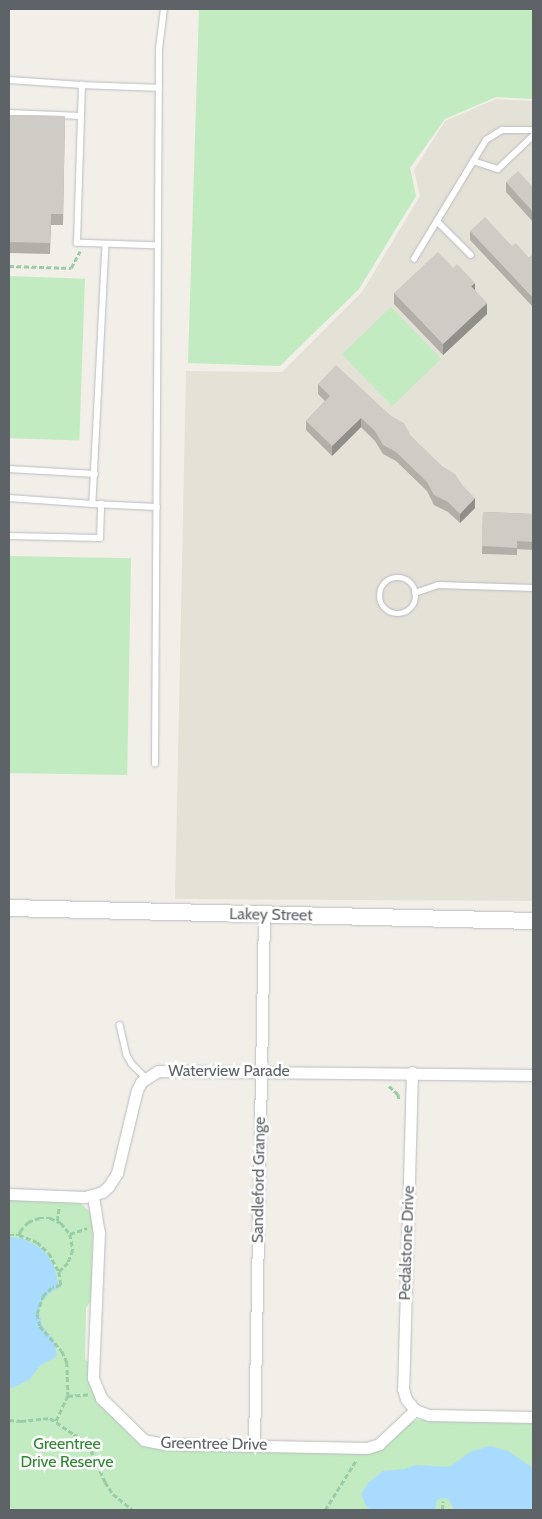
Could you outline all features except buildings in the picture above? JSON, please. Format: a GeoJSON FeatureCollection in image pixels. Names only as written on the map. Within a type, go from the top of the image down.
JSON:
{"type":"FeatureCollection","features":[{"type":"Feature","properties":{"kind":"street","name":"Lakey Street"},"geometry":{"type":"LineString","coordinates":[[9,908],[533,921]]}},
{"type":"Feature","properties":{"kind":"street","name":"Sandleford Grange"},"geometry":{"type":"LineString","coordinates":[[254,1445],[264,914]]}},
{"type":"Feature","properties":{"kind":"street","name":"Waterview Parade"},"geometry":{"type":"LineString","coordinates":[[93,1196],[108,1187],[117,1173],[137,1090],[146,1078],[158,1071],[533,1074]]}},
{"type":"Feature","properties":{"kind":"street","name":"Pedalstone Drive"},"geometry":{"type":"LineString","coordinates":[[412,1072],[403,1389],[406,1399],[415,1410]]}},
{"type":"Feature","properties":{"kind":"street"},"geometry":{"type":"LineString","coordinates":[[9,1194],[93,1196]]}},
{"type":"Feature","properties":{"kind":"street","name":"Greentree Drive"},"geometry":{"type":"LineString","coordinates":[[93,1196],[99,1232],[93,1378],[101,1398],[138,1436],[150,1442],[373,1447],[384,1440],[415,1410]]}},
{"type":"Feature","properties":{"kind":"street"},"geometry":{"type":"LineString","coordinates":[[415,1410],[429,1415],[533,1417]]}},
{"type":"Feature","properties":{"kind":"lane"},"geometry":{"type":"LineString","coordinates":[[156,764],[159,49],[164,9]]}},
{"type":"Feature","properties":{"kind":"lane"},"geometry":{"type":"LineString","coordinates":[[9,80],[159,88]]}},
{"type":"Feature","properties":{"kind":"lane"},"geometry":{"type":"LineString","coordinates":[[82,85],[77,243],[158,246]]}},
{"type":"Feature","properties":{"kind":"lane"},"geometry":{"type":"LineString","coordinates":[[9,113],[82,116]]}},
{"type":"Feature","properties":{"kind":"lane"},"geometry":{"type":"LineString","coordinates":[[414,259],[486,140],[496,132],[509,129],[533,130]]}},
{"type":"Feature","properties":{"kind":"lane"},"geometry":{"type":"LineString","coordinates":[[473,160],[498,169],[533,136]]}},
{"type":"Feature","properties":{"kind":"lane"},"geometry":{"type":"LineString","coordinates":[[437,221],[471,255]]}},
{"type":"Feature","properties":{"kind":"lane"},"geometry":{"type":"LineString","coordinates":[[93,504],[106,244]]}},
{"type":"Feature","properties":{"kind":"lane"},"geometry":{"type":"LineString","coordinates":[[9,469],[94,474]]}},
{"type":"Feature","properties":{"kind":"lane"},"geometry":{"type":"LineString","coordinates":[[9,498],[157,506]]}},
{"type":"Feature","properties":{"kind":"lane"},"geometry":{"type":"LineString","coordinates":[[9,536],[100,538],[101,504]]}},
{"type":"Feature","properties":{"kind":"lane"},"geometry":{"type":"LineString","coordinates":[[394,578],[406,580],[415,593],[413,605],[399,614],[384,607],[380,596],[384,585],[394,578]]}},
{"type":"Feature","properties":{"kind":"lane"},"geometry":{"type":"LineString","coordinates":[[415,593],[438,585],[533,588]]}},
{"type":"Feature","properties":{"kind":"lane"},"geometry":{"type":"LineString","coordinates":[[120,1025],[127,1055],[132,1064],[146,1078]]}},
{"type":"Feature","properties":{"kind":"path"},"geometry":{"type":"LineString","coordinates":[[9,266],[71,268],[84,243]]}},
{"type":"Feature","properties":{"kind":"path"},"geometry":{"type":"LineString","coordinates":[[385,1083],[398,1094],[399,1104]]}},
{"type":"Feature","properties":{"kind":"path"},"geometry":{"type":"LineString","coordinates":[[19,1235],[20,1230],[28,1222],[39,1218],[50,1218],[61,1223],[70,1234],[73,1250],[68,1263],[59,1272]]}},
{"type":"Feature","properties":{"kind":"path"},"geometry":{"type":"LineString","coordinates":[[70,1234],[92,1226]]}},
{"type":"Feature","properties":{"kind":"path"},"geometry":{"type":"LineString","coordinates":[[9,1235],[19,1235],[44,1248],[54,1259],[59,1272],[61,1285],[52,1288],[44,1296],[37,1314],[40,1326],[62,1351],[67,1362],[68,1396],[56,1422]]}},
{"type":"Feature","properties":{"kind":"path"},"geometry":{"type":"LineString","coordinates":[[68,1396],[76,1397],[91,1393]]}},
{"type":"Feature","properties":{"kind":"path"},"geometry":{"type":"LineString","coordinates":[[9,1420],[31,1421],[44,1417],[56,1422],[74,1434],[91,1450],[107,1486],[133,1510]]}},
{"type":"Feature","properties":{"kind":"path"},"geometry":{"type":"LineString","coordinates":[[324,1510],[356,1464],[357,1454]]}},
{"type":"Feature","properties":{"kind":"path"},"geometry":{"type":"LineString","coordinates":[[442,1501],[442,1510]]}},
{"type":"Feature","properties":{"kind":"path"},"geometry":{"type":"LineString","coordinates":[[206,1510],[216,1508],[224,1510]]}},
{"type":"Feature","properties":{"kind":"shaded area"},"geometry":{"type":"Polygon","coordinates":[[[496,99],[533,101],[533,901],[175,899],[186,371],[282,372],[362,292],[420,196],[414,170],[445,121],[496,99]]]}},
{"type":"Feature","properties":{"kind":"green space"},"geometry":{"type":"Polygon","coordinates":[[[199,9],[533,9],[533,99],[496,97],[445,119],[410,168],[416,196],[359,289],[280,366],[188,363],[199,9]]]}},
{"type":"Feature","properties":{"kind":"green space"},"geometry":{"type":"Polygon","coordinates":[[[9,276],[85,279],[79,441],[9,438],[9,276]]]}},
{"type":"Feature","properties":{"kind":"green space"},"geometry":{"type":"Polygon","coordinates":[[[391,307],[441,359],[392,406],[342,354],[391,307]]]}},
{"type":"Feature","properties":{"kind":"green space"},"geometry":{"type":"Polygon","coordinates":[[[9,556],[131,558],[127,775],[9,773],[9,556]]]}},
{"type":"Feature","properties":{"kind":"green space","name":"Greentree Drive Reserve"},"geometry":{"type":"Polygon","coordinates":[[[9,1198],[79,1202],[89,1211],[93,1222],[91,1301],[86,1308],[85,1359],[89,1363],[100,1404],[136,1441],[144,1446],[155,1448],[369,1452],[412,1421],[533,1422],[533,1510],[9,1510],[9,1198]]]}},
{"type":"Feature","properties":{"kind":"water"},"geometry":{"type":"Polygon","coordinates":[[[9,1237],[24,1239],[44,1250],[54,1266],[59,1287],[42,1301],[39,1313],[43,1327],[54,1340],[57,1356],[40,1366],[29,1380],[12,1388],[9,1386],[9,1237]]]}},
{"type":"Feature","properties":{"kind":"water"},"geometry":{"type":"Polygon","coordinates":[[[490,1446],[508,1451],[533,1468],[533,1510],[454,1510],[449,1500],[443,1498],[437,1500],[435,1510],[371,1510],[366,1506],[361,1494],[369,1482],[383,1471],[405,1469],[415,1465],[449,1467],[472,1451],[490,1446]]]}}]}
